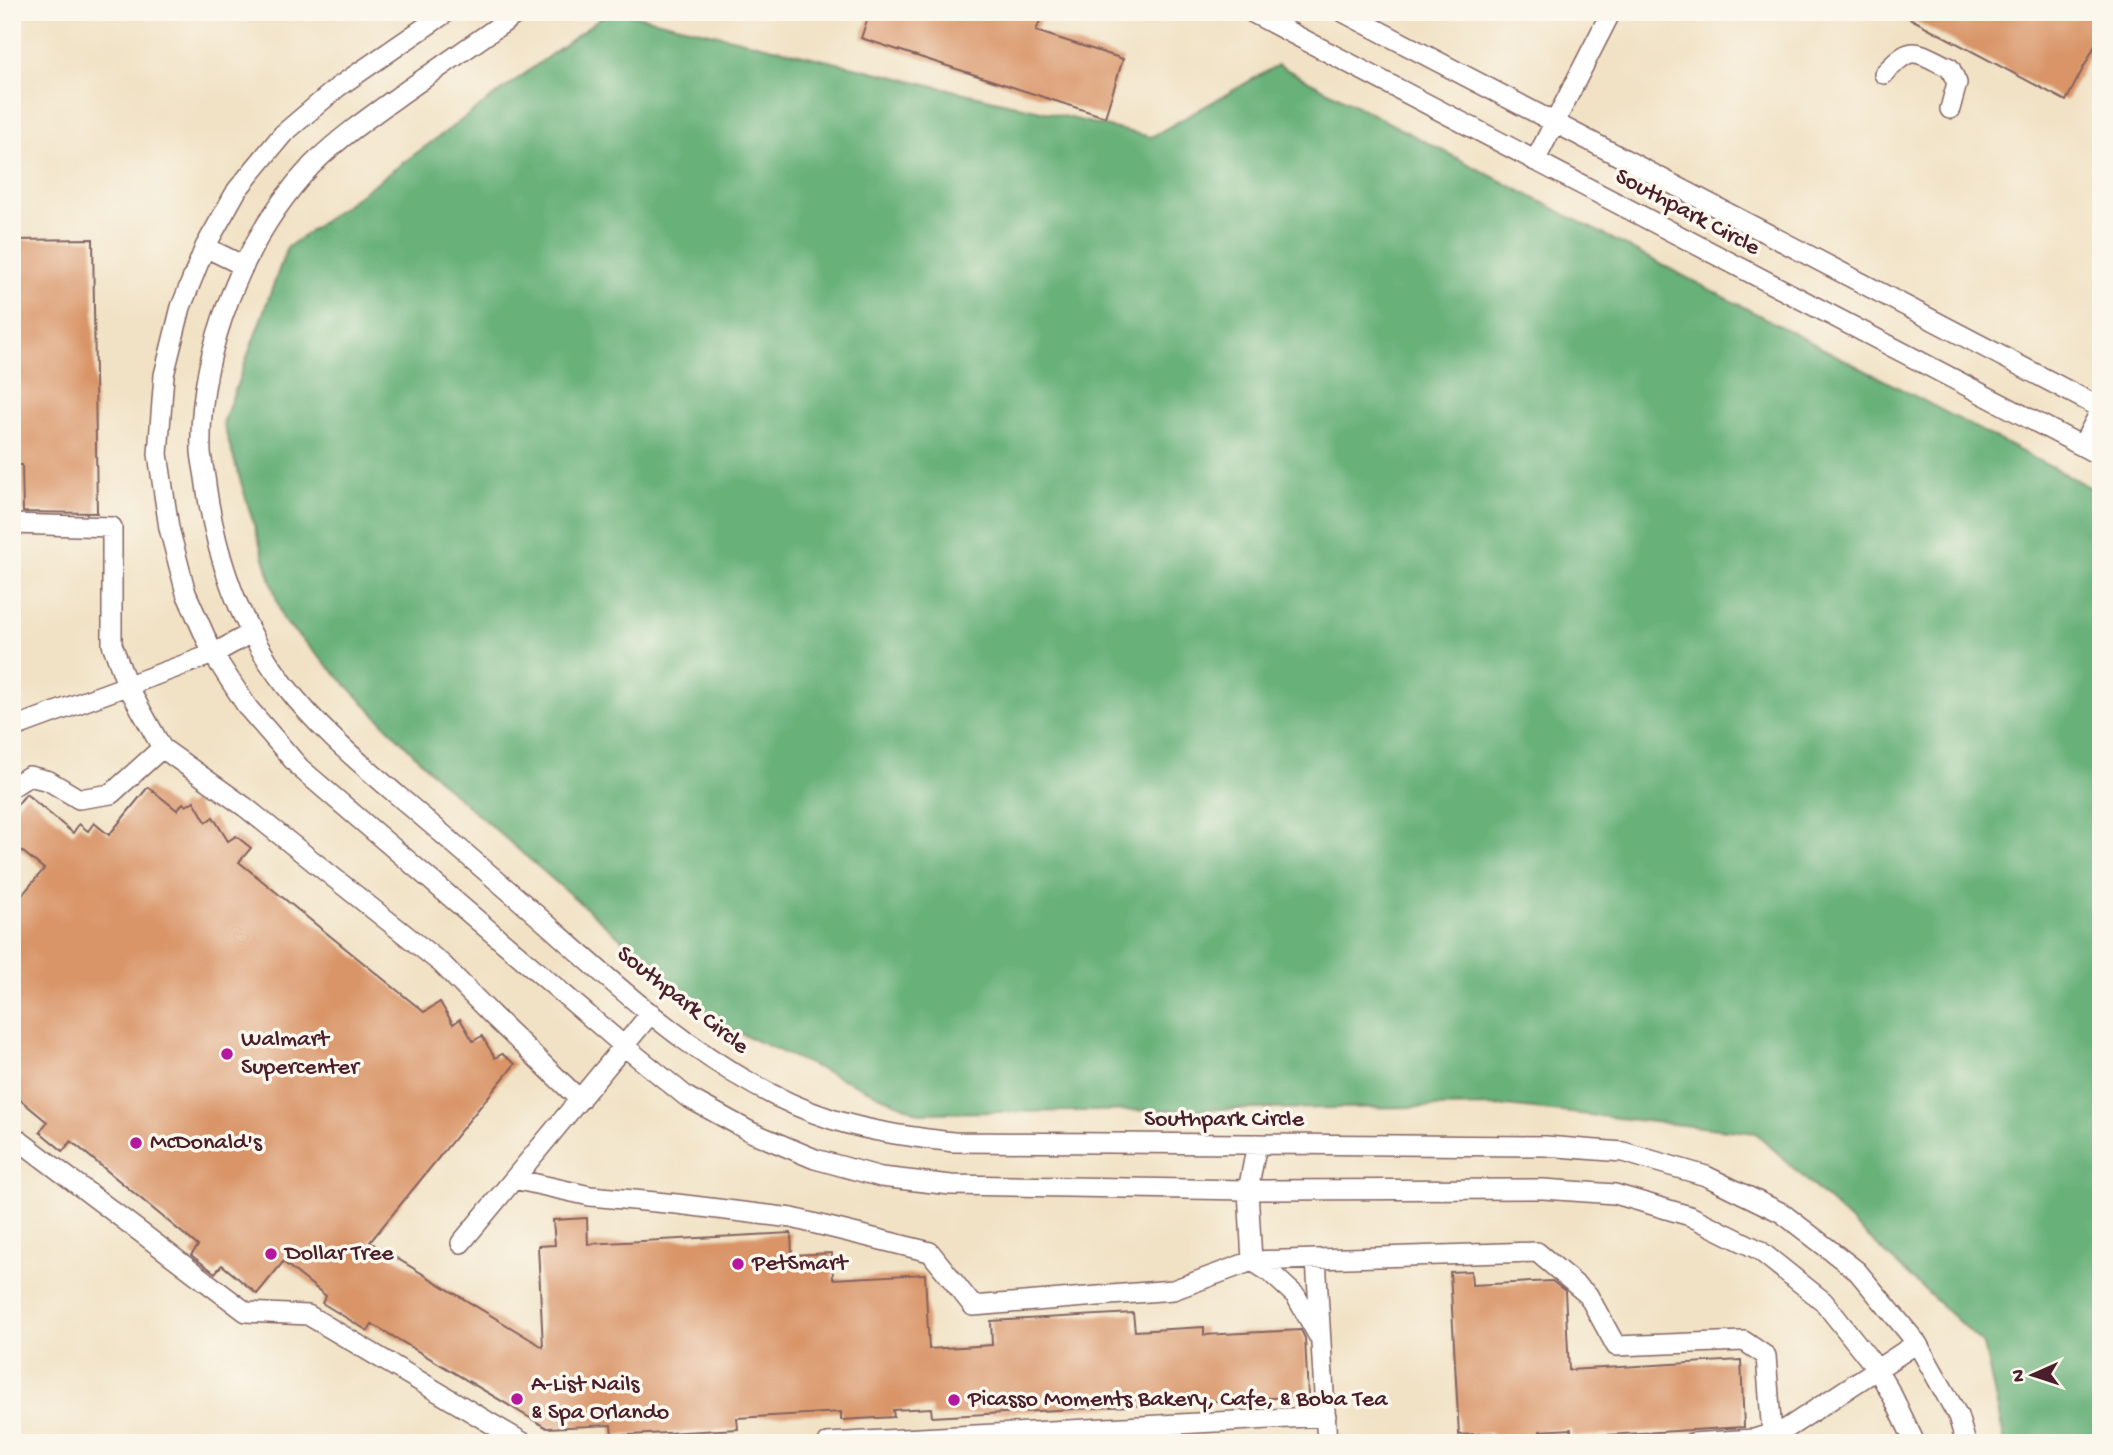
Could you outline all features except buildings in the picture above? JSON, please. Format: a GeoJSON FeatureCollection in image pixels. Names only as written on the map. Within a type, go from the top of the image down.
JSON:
{"type":"FeatureCollection","features":[{"type":"Feature","properties":{"kind":"street"},"geometry":{"type":"LineString","coordinates":[[447,12],[338,87],[283,134],[237,190],[205,247],[181,307],[164,375],[158,454],[169,528],[186,593],[213,654],[248,708],[300,768],[687,1097],[751,1132],[815,1160],[881,1177],[951,1185],[1248,1190],[1544,1189],[1615,1194],[1690,1216],[1759,1250],[1823,1301],[1877,1369],[1915,1443]]}},
{"type":"Feature","properties":{"kind":"street","name":"Southpark Circle"},"geometry":{"type":"LineString","coordinates":[[519,12],[364,121],[313,164],[273,214],[244,266],[221,320],[206,382],[201,453],[217,543],[227,578],[251,633],[282,682],[330,737],[651,1013],[711,1061],[770,1094],[829,1119],[889,1135],[953,1142],[1545,1146],[1623,1152],[1706,1176],[1782,1213],[1857,1271],[1917,1343],[1958,1416],[1966,1443]]}},
{"type":"Feature","properties":{"kind":"street","name":"Southpark Circle"},"geometry":{"type":"LineString","coordinates":[[1251,12],[2101,456]]}},
{"type":"Feature","properties":{"kind":"street","name":"Southpark Circle"},"geometry":{"type":"LineString","coordinates":[[1343,12],[2101,409]]}},
{"type":"Feature","properties":{"kind":"street"},"geometry":{"type":"LineString","coordinates":[[1535,161],[1611,12]]}},
{"type":"Feature","properties":{"kind":"street"},"geometry":{"type":"LineString","coordinates":[[1884,74],[1902,55],[1916,53],[1950,68],[1957,83],[1950,109]]}},
{"type":"Feature","properties":{"kind":"street"},"geometry":{"type":"LineString","coordinates":[[205,247],[244,266]]}},
{"type":"Feature","properties":{"kind":"street"},"geometry":{"type":"LineString","coordinates":[[2082,446],[2101,409]]}},
{"type":"Feature","properties":{"kind":"street"},"geometry":{"type":"LineString","coordinates":[[12,524],[112,527],[112,644],[127,685],[162,748],[245,807],[442,964],[580,1100]]}},
{"type":"Feature","properties":{"kind":"street"},"geometry":{"type":"LineString","coordinates":[[12,728],[213,654],[251,633]]}},
{"type":"Feature","properties":{"kind":"street"},"geometry":{"type":"LineString","coordinates":[[12,787],[29,776],[49,781],[79,799],[111,794],[162,748]]}},
{"type":"Feature","properties":{"kind":"street"},"geometry":{"type":"LineString","coordinates":[[461,1243],[651,1013]]}},
{"type":"Feature","properties":{"kind":"street"},"geometry":{"type":"LineString","coordinates":[[12,1135],[246,1312],[308,1315],[524,1443]]}},
{"type":"Feature","properties":{"kind":"street"},"geometry":{"type":"LineString","coordinates":[[1252,1261],[1248,1190],[1257,1144]]}},
{"type":"Feature","properties":{"kind":"street"},"geometry":{"type":"LineString","coordinates":[[514,1179],[590,1196],[677,1203],[792,1218],[930,1252],[973,1306],[1173,1290],[1252,1261],[1537,1252],[1588,1294],[1616,1346],[1744,1341],[1766,1356],[1774,1439]]}},
{"type":"Feature","properties":{"kind":"street"},"geometry":{"type":"LineString","coordinates":[[1316,1259],[1327,1443]]}},
{"type":"Feature","properties":{"kind":"street"},"geometry":{"type":"LineString","coordinates":[[1252,1261],[1271,1273],[1296,1296],[1319,1338]]}},
{"type":"Feature","properties":{"kind":"street"},"geometry":{"type":"LineString","coordinates":[[1692,1443],[1774,1439],[1917,1343]]}},
{"type":"Feature","properties":{"kind":"street"},"geometry":{"type":"LineString","coordinates":[[828,1443],[1326,1416]]}},
{"type":"Feature","properties":{"kind":"green space"},"geometry":{"type":"Polygon","coordinates":[[[609,12],[621,12],[1151,137],[1278,65],[2101,493],[2101,1443],[2005,1443],[1984,1345],[1756,1133],[1506,1106],[919,1113],[721,1025],[445,786],[283,620],[223,423],[287,248],[609,12]]]}},
{"type":"Feature","properties":{"kind":"place","name":"Walmart Supercenter"},"geometry":{"type":"Point","coordinates":[227,1054]}},
{"type":"Feature","properties":{"kind":"place","name":"McDonald's"},"geometry":{"type":"Point","coordinates":[136,1143]}},
{"type":"Feature","properties":{"kind":"place","name":"Dollar Tree"},"geometry":{"type":"Point","coordinates":[271,1254]}},
{"type":"Feature","properties":{"kind":"place","name":"PetSmart"},"geometry":{"type":"Point","coordinates":[738,1264]}},
{"type":"Feature","properties":{"kind":"place","name":"A-List Nails & Spa Orlando"},"geometry":{"type":"Point","coordinates":[517,1399]}},
{"type":"Feature","properties":{"kind":"place","name":"Picasso Moments Bakery, Cafe, & Boba Tea"},"geometry":{"type":"Point","coordinates":[954,1400]}}]}
